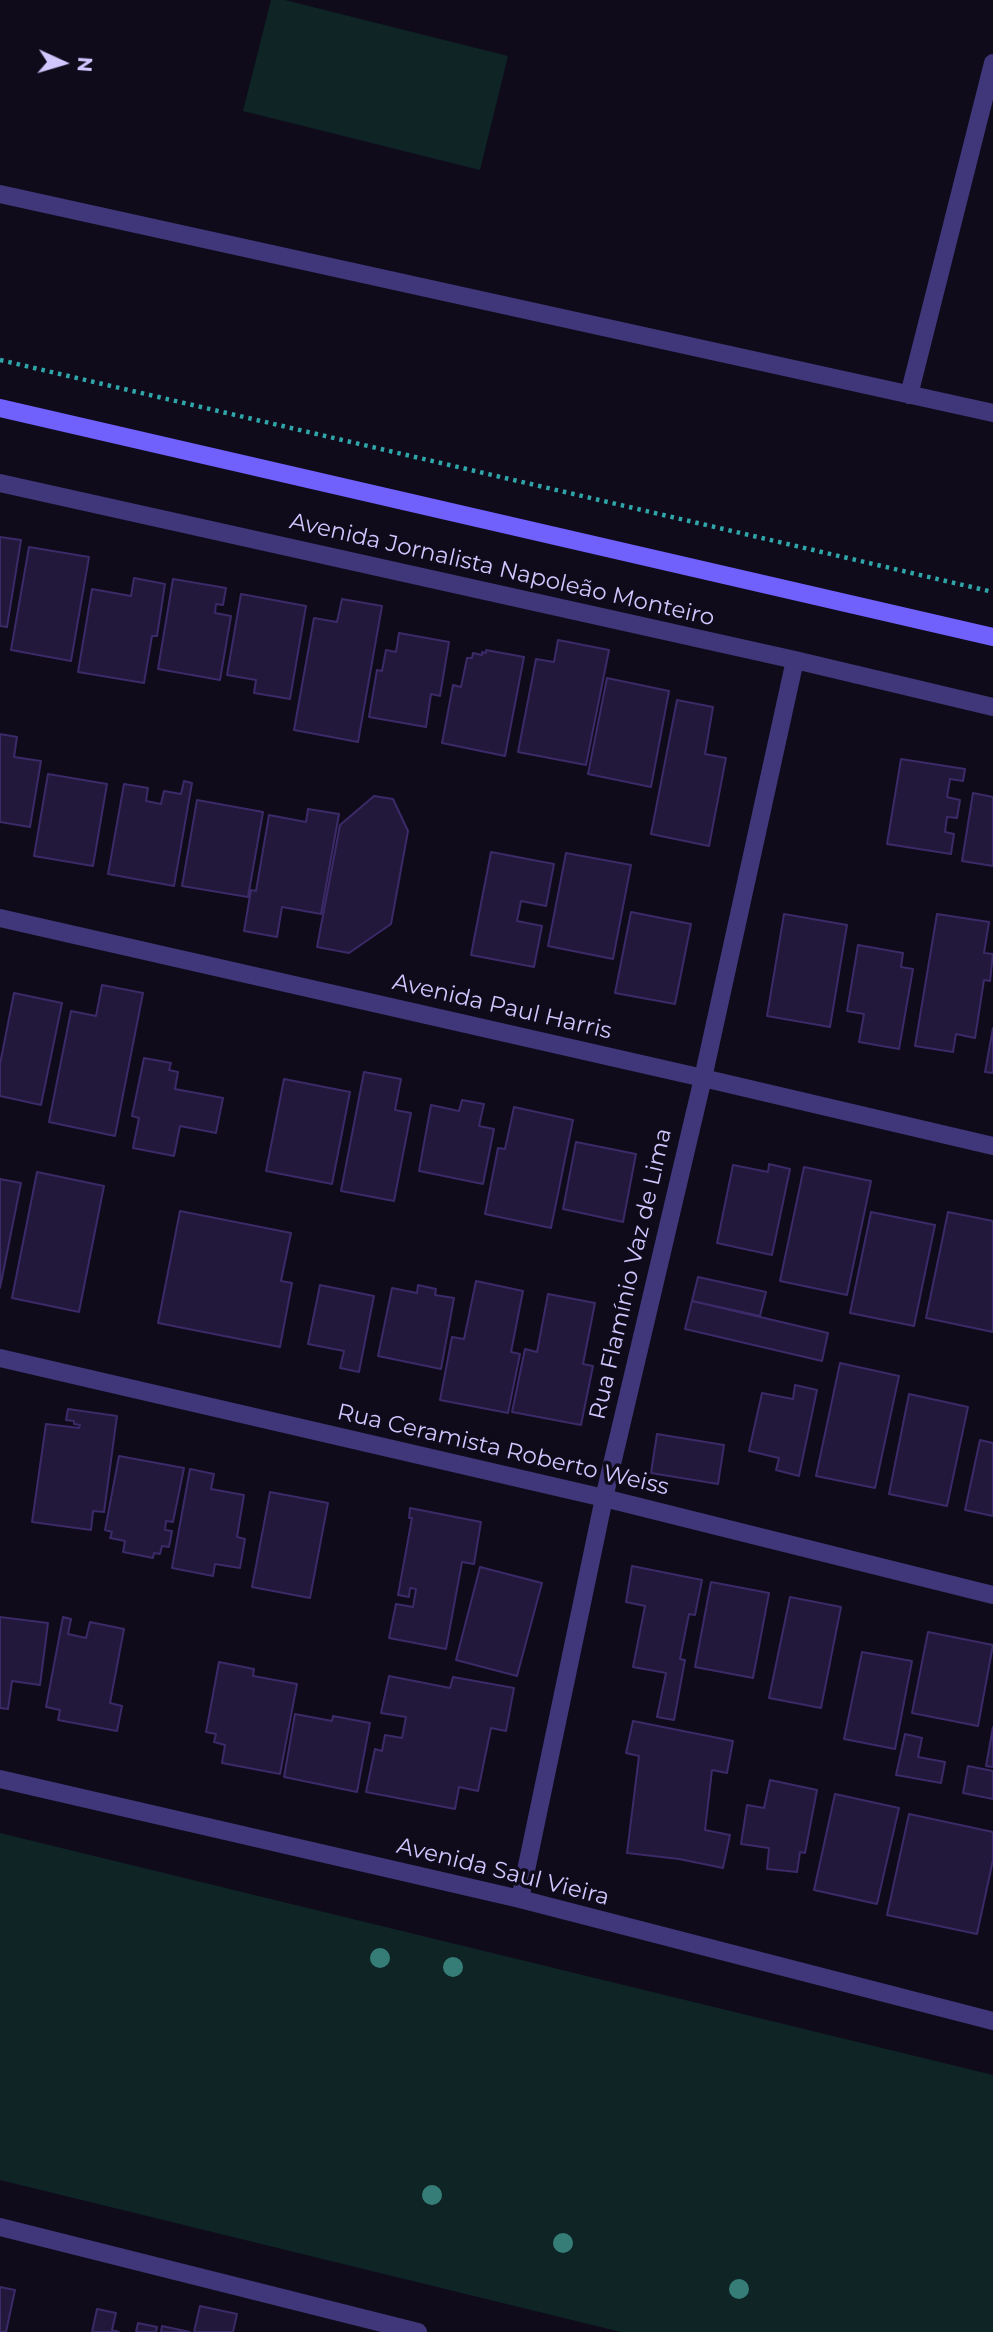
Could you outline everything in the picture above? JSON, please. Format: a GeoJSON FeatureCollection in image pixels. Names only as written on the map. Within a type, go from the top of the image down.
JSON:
{"type":"FeatureCollection","features":[{"type":"Feature","properties":{"kind":"street"},"geometry":{"type":"LineString","coordinates":[[909,395],[993,62]]}},
{"type":"Feature","properties":{"kind":"street"},"geometry":{"type":"LineString","coordinates":[[0,194],[909,395],[992,410]]}},
{"type":"Feature","properties":{"kind":"street"},"geometry":{"type":"LineString","coordinates":[[0,408],[993,637]]}},
{"type":"Feature","properties":{"kind":"street","name":"Avenida Jornalista Napoleão Monteiro"},"geometry":{"type":"LineString","coordinates":[[0,483],[993,707]]}},
{"type":"Feature","properties":{"kind":"street","name":"Rua Flamínio Vaz de Lima"},"geometry":{"type":"LineString","coordinates":[[520,1899],[604,1498],[703,1078],[794,660]]}},
{"type":"Feature","properties":{"kind":"street","name":"Avenida Paul Harris"},"geometry":{"type":"LineString","coordinates":[[0,918],[993,1146]]}},
{"type":"Feature","properties":{"kind":"street","name":"Rua Ceramista Roberto Weiss"},"geometry":{"type":"LineString","coordinates":[[0,1358],[604,1498],[993,1595]]}},
{"type":"Feature","properties":{"kind":"street","name":"Avenida Saul Vieira"},"geometry":{"type":"LineString","coordinates":[[0,1779],[520,1899],[993,2021]]}},
{"type":"Feature","properties":{"kind":"street"},"geometry":{"type":"LineString","coordinates":[[0,2227],[418,2332]]}},
{"type":"Feature","properties":{"kind":"path"},"geometry":{"type":"LineString","coordinates":[[0,360],[993,592]]}},
{"type":"Feature","properties":{"kind":"green space"},"geometry":{"type":"Polygon","coordinates":[[[271,0],[285,0],[508,56],[480,170],[243,111],[271,0]]]}},
{"type":"Feature","properties":{"kind":"green space"},"geometry":{"type":"Polygon","coordinates":[[[0,1833],[993,2075],[993,2332],[621,2332],[0,2180],[0,1833]]]}},
{"type":"Feature","properties":{"kind":"building"},"geometry":{"type":"Polygon","coordinates":[[[0,537],[21,540],[7,627],[0,626],[0,537]]]}},
{"type":"Feature","properties":{"kind":"building"},"geometry":{"type":"Polygon","coordinates":[[[29,547],[89,557],[71,661],[11,650],[29,547]]]}},
{"type":"Feature","properties":{"kind":"building"},"geometry":{"type":"Polygon","coordinates":[[[134,578],[165,584],[157,636],[152,636],[144,683],[78,672],[92,589],[131,596],[134,578]]]}},
{"type":"Feature","properties":{"kind":"building"},"geometry":{"type":"Polygon","coordinates":[[[173,579],[226,588],[223,605],[216,604],[215,613],[231,616],[220,680],[158,669],[173,579]]]}},
{"type":"Feature","properties":{"kind":"building"},"geometry":{"type":"Polygon","coordinates":[[[241,594],[306,606],[290,699],[254,693],[256,680],[227,675],[241,594]]]}},
{"type":"Feature","properties":{"kind":"building"},"geometry":{"type":"Polygon","coordinates":[[[342,599],[382,606],[358,742],[294,730],[314,618],[337,622],[342,599]]]}},
{"type":"Feature","properties":{"kind":"building"},"geometry":{"type":"Polygon","coordinates":[[[399,633],[449,642],[440,696],[431,694],[426,727],[369,717],[377,670],[382,671],[386,650],[396,652],[399,633]]]}},
{"type":"Feature","properties":{"kind":"building"},"geometry":{"type":"Polygon","coordinates":[[[558,640],[609,650],[586,765],[518,752],[536,659],[554,662],[558,640]]]}},
{"type":"Feature","properties":{"kind":"building"},"geometry":{"type":"Polygon","coordinates":[[[486,650],[524,657],[505,756],[442,743],[453,685],[461,687],[467,658],[472,658],[473,653],[482,655],[486,650]]]}},
{"type":"Feature","properties":{"kind":"building"},"geometry":{"type":"Polygon","coordinates":[[[607,678],[669,691],[651,787],[588,774],[607,678]]]}},
{"type":"Feature","properties":{"kind":"building"},"geometry":{"type":"Polygon","coordinates":[[[677,700],[713,707],[705,754],[726,758],[709,846],[651,834],[677,700]]]}},
{"type":"Feature","properties":{"kind":"building"},"geometry":{"type":"Polygon","coordinates":[[[0,734],[17,737],[14,757],[41,761],[30,827],[0,822],[0,734]]]}},
{"type":"Feature","properties":{"kind":"building"},"geometry":{"type":"Polygon","coordinates":[[[901,759],[965,769],[963,781],[950,779],[947,797],[960,800],[957,818],[947,817],[945,832],[954,834],[951,854],[887,844],[901,759]]]}},
{"type":"Feature","properties":{"kind":"building"},"geometry":{"type":"Polygon","coordinates":[[[48,774],[107,784],[93,866],[34,856],[48,774]]]}},
{"type":"Feature","properties":{"kind":"building"},"geometry":{"type":"Polygon","coordinates":[[[184,781],[192,783],[174,886],[108,874],[124,784],[148,788],[146,801],[161,804],[164,791],[181,794],[184,781]]]}},
{"type":"Feature","properties":{"kind":"building"},"geometry":{"type":"Polygon","coordinates":[[[973,793],[993,797],[993,866],[962,861],[973,793]]]}},
{"type":"Feature","properties":{"kind":"building"},"geometry":{"type":"Polygon","coordinates":[[[374,796],[393,799],[408,831],[391,924],[349,953],[317,947],[340,825],[374,796]]]}},
{"type":"Feature","properties":{"kind":"building"},"geometry":{"type":"Polygon","coordinates":[[[197,800],[263,812],[248,897],[182,886],[197,800]]]}},
{"type":"Feature","properties":{"kind":"building"},"geometry":{"type":"Polygon","coordinates":[[[308,809],[339,814],[321,914],[282,907],[277,937],[244,931],[251,890],[256,891],[269,815],[306,822],[308,809]]]}},
{"type":"Feature","properties":{"kind":"building"},"geometry":{"type":"Polygon","coordinates":[[[491,852],[554,864],[546,906],[521,901],[517,921],[542,926],[534,967],[471,955],[491,852]]]}},
{"type":"Feature","properties":{"kind":"building"},"geometry":{"type":"Polygon","coordinates":[[[566,853],[631,865],[613,959],[548,946],[566,853]]]}},
{"type":"Feature","properties":{"kind":"building"},"geometry":{"type":"Polygon","coordinates":[[[631,912],[691,924],[675,1004],[615,993],[631,912]]]}},
{"type":"Feature","properties":{"kind":"building"},"geometry":{"type":"Polygon","coordinates":[[[784,914],[847,925],[830,1027],[767,1016],[784,914]]]}},
{"type":"Feature","properties":{"kind":"building"},"geometry":{"type":"Polygon","coordinates":[[[937,914],[989,922],[984,953],[993,954],[990,981],[984,980],[975,1038],[956,1034],[953,1052],[915,1046],[937,914]]]}},
{"type":"Feature","properties":{"kind":"building"},"geometry":{"type":"Polygon","coordinates":[[[858,945],[903,953],[901,967],[913,969],[899,1049],[859,1042],[864,1014],[847,1011],[858,945]]]}},
{"type":"Feature","properties":{"kind":"building"},"geometry":{"type":"Polygon","coordinates":[[[102,985],[143,993],[115,1136],[49,1122],[71,1011],[96,1016],[102,985]]]}},
{"type":"Feature","properties":{"kind":"building"},"geometry":{"type":"Polygon","coordinates":[[[14,993],[62,1003],[41,1105],[0,1096],[0,1064],[14,993]]]}},
{"type":"Feature","properties":{"kind":"building"},"geometry":{"type":"Polygon","coordinates":[[[993,1028],[993,1073],[985,1072],[993,1028]]]}},
{"type":"Feature","properties":{"kind":"building"},"geometry":{"type":"Polygon","coordinates":[[[144,1058],[171,1063],[169,1070],[178,1072],[175,1089],[223,1098],[216,1133],[180,1126],[174,1156],[133,1148],[139,1118],[132,1116],[144,1058]]]}},
{"type":"Feature","properties":{"kind":"building"},"geometry":{"type":"Polygon","coordinates":[[[364,1072],[401,1079],[395,1110],[411,1113],[394,1201],[341,1191],[364,1072]]]}},
{"type":"Feature","properties":{"kind":"building"},"geometry":{"type":"Polygon","coordinates":[[[284,1079],[350,1092],[332,1184],[266,1171],[284,1079]]]}},
{"type":"Feature","properties":{"kind":"building"},"geometry":{"type":"Polygon","coordinates":[[[462,1100],[484,1104],[479,1126],[494,1129],[483,1184],[419,1171],[431,1105],[459,1111],[462,1100]]]}},
{"type":"Feature","properties":{"kind":"building"},"geometry":{"type":"Polygon","coordinates":[[[514,1107],[573,1120],[551,1228],[485,1214],[498,1148],[505,1149],[514,1107]]]}},
{"type":"Feature","properties":{"kind":"building"},"geometry":{"type":"Polygon","coordinates":[[[576,1142],[636,1154],[623,1222],[563,1209],[576,1142]]]}},
{"type":"Feature","properties":{"kind":"building"},"geometry":{"type":"Polygon","coordinates":[[[769,1164],[790,1169],[772,1255],[717,1243],[733,1165],[768,1172],[769,1164]]]}},
{"type":"Feature","properties":{"kind":"building"},"geometry":{"type":"Polygon","coordinates":[[[804,1167],[871,1181],[847,1295],[780,1281],[804,1167]]]}},
{"type":"Feature","properties":{"kind":"building"},"geometry":{"type":"Polygon","coordinates":[[[37,1172],[104,1186],[79,1312],[12,1298],[37,1172]]]}},
{"type":"Feature","properties":{"kind":"building"},"geometry":{"type":"Polygon","coordinates":[[[0,1179],[21,1183],[0,1288],[0,1179]]]}},
{"type":"Feature","properties":{"kind":"building"},"geometry":{"type":"Polygon","coordinates":[[[180,1211],[291,1233],[281,1281],[292,1283],[280,1347],[158,1323],[180,1211]]]}},
{"type":"Feature","properties":{"kind":"building"},"geometry":{"type":"Polygon","coordinates":[[[871,1212],[935,1225],[914,1326],[850,1313],[871,1212]]]}},
{"type":"Feature","properties":{"kind":"building"},"geometry":{"type":"Polygon","coordinates":[[[948,1212],[993,1221],[993,1332],[926,1318],[948,1212]]]}},
{"type":"Feature","properties":{"kind":"building"},"geometry":{"type":"Polygon","coordinates":[[[698,1277],[766,1292],[760,1316],[692,1301],[698,1277]]]}},
{"type":"Feature","properties":{"kind":"building"},"geometry":{"type":"Polygon","coordinates":[[[476,1281],[523,1291],[511,1352],[520,1354],[508,1413],[440,1400],[452,1337],[464,1339],[476,1281]]]}},
{"type":"Feature","properties":{"kind":"building"},"geometry":{"type":"Polygon","coordinates":[[[320,1285],[374,1296],[359,1372],[340,1368],[344,1351],[308,1344],[320,1285]]]}},
{"type":"Feature","properties":{"kind":"building"},"geometry":{"type":"Polygon","coordinates":[[[418,1285],[436,1289],[435,1295],[454,1298],[441,1369],[378,1356],[392,1288],[417,1293],[418,1285]]]}},
{"type":"Feature","properties":{"kind":"building"},"geometry":{"type":"Polygon","coordinates":[[[548,1294],[595,1303],[583,1364],[593,1366],[581,1425],[512,1412],[525,1349],[537,1352],[548,1294]]]}},
{"type":"Feature","properties":{"kind":"building"},"geometry":{"type":"Polygon","coordinates":[[[692,1301],[828,1333],[822,1361],[685,1329],[692,1301]]]}},
{"type":"Feature","properties":{"kind":"building"},"geometry":{"type":"Polygon","coordinates":[[[840,1363],[899,1376],[875,1488],[816,1476],[840,1363]]]}},
{"type":"Feature","properties":{"kind":"building"},"geometry":{"type":"Polygon","coordinates":[[[795,1385],[817,1390],[799,1476],[776,1470],[779,1458],[749,1451],[762,1393],[793,1399],[795,1385]]]}},
{"type":"Feature","properties":{"kind":"building"},"geometry":{"type":"Polygon","coordinates":[[[909,1394],[968,1407],[947,1506],[889,1494],[909,1394]]]}},
{"type":"Feature","properties":{"kind":"building"},"geometry":{"type":"Polygon","coordinates":[[[68,1409],[117,1416],[104,1512],[93,1511],[91,1530],[32,1522],[46,1424],[79,1428],[80,1425],[74,1424],[74,1421],[66,1420],[68,1409]]]}},
{"type":"Feature","properties":{"kind":"building"},"geometry":{"type":"Polygon","coordinates":[[[657,1434],[724,1445],[718,1484],[651,1473],[657,1434]]]}},
{"type":"Feature","properties":{"kind":"building"},"geometry":{"type":"Polygon","coordinates":[[[980,1440],[993,1443],[993,1516],[965,1510],[980,1440]]]}},
{"type":"Feature","properties":{"kind":"building"},"geometry":{"type":"Polygon","coordinates":[[[119,1456],[184,1468],[173,1522],[166,1521],[165,1530],[172,1531],[169,1547],[162,1546],[160,1554],[154,1553],[153,1558],[123,1552],[125,1541],[110,1538],[112,1532],[105,1530],[119,1456]]]}},
{"type":"Feature","properties":{"kind":"building"},"geometry":{"type":"Polygon","coordinates":[[[190,1469],[214,1474],[211,1489],[244,1495],[237,1537],[245,1539],[240,1568],[215,1564],[213,1576],[172,1568],[190,1469]]]}},
{"type":"Feature","properties":{"kind":"building"},"geometry":{"type":"Polygon","coordinates":[[[270,1492],[328,1503],[310,1598],[252,1587],[270,1492]]]}},
{"type":"Feature","properties":{"kind":"building"},"geometry":{"type":"Polygon","coordinates":[[[410,1508],[481,1522],[474,1564],[462,1562],[446,1649],[389,1638],[396,1604],[413,1607],[416,1589],[410,1588],[409,1597],[398,1595],[412,1518],[409,1518],[410,1508]]]}},
{"type":"Feature","properties":{"kind":"building"},"geometry":{"type":"Polygon","coordinates":[[[632,1566],[702,1580],[695,1615],[689,1614],[680,1659],[685,1660],[674,1720],[657,1717],[666,1673],[633,1667],[645,1606],[626,1602],[632,1566]]]}},
{"type":"Feature","properties":{"kind":"building"},"geometry":{"type":"Polygon","coordinates":[[[480,1567],[542,1583],[517,1676],[456,1660],[480,1567]]]}},
{"type":"Feature","properties":{"kind":"building"},"geometry":{"type":"Polygon","coordinates":[[[711,1582],[769,1593],[753,1678],[695,1667],[711,1582]]]}},
{"type":"Feature","properties":{"kind":"building"},"geometry":{"type":"Polygon","coordinates":[[[790,1597],[841,1607],[821,1708],[769,1698],[790,1597]]]}},
{"type":"Feature","properties":{"kind":"building"},"geometry":{"type":"Polygon","coordinates":[[[0,1617],[48,1623],[40,1685],[12,1681],[8,1709],[0,1708],[0,1617]]]}},
{"type":"Feature","properties":{"kind":"building"},"geometry":{"type":"Polygon","coordinates":[[[63,1617],[71,1619],[68,1634],[86,1638],[90,1622],[124,1629],[110,1703],[122,1706],[117,1731],[58,1720],[60,1710],[46,1707],[63,1617]]]}},
{"type":"Feature","properties":{"kind":"building"},"geometry":{"type":"Polygon","coordinates":[[[928,1632],[993,1645],[978,1726],[912,1713],[928,1632]]]}},
{"type":"Feature","properties":{"kind":"building"},"geometry":{"type":"Polygon","coordinates":[[[862,1652],[912,1661],[895,1749],[844,1739],[862,1652]]]}},
{"type":"Feature","properties":{"kind":"building"},"geometry":{"type":"Polygon","coordinates":[[[219,1662],[254,1669],[253,1676],[297,1684],[280,1774],[222,1763],[225,1745],[214,1742],[216,1734],[206,1732],[219,1662]]]}},
{"type":"Feature","properties":{"kind":"building"},"geometry":{"type":"Polygon","coordinates":[[[389,1676],[450,1688],[453,1677],[514,1688],[506,1731],[491,1728],[478,1791],[459,1787],[455,1809],[366,1792],[375,1749],[382,1751],[385,1735],[402,1738],[406,1717],[381,1713],[389,1676]]]}},
{"type":"Feature","properties":{"kind":"building"},"geometry":{"type":"Polygon","coordinates":[[[295,1714],[332,1721],[333,1716],[370,1723],[357,1792],[284,1777],[295,1714]]]}},
{"type":"Feature","properties":{"kind":"building"},"geometry":{"type":"Polygon","coordinates":[[[633,1721],[733,1741],[727,1773],[712,1770],[705,1830],[730,1835],[723,1868],[627,1853],[639,1756],[626,1753],[633,1721]]]}},
{"type":"Feature","properties":{"kind":"building"},"geometry":{"type":"Polygon","coordinates":[[[993,1727],[993,1767],[986,1766],[993,1727]]]}},
{"type":"Feature","properties":{"kind":"building"},"geometry":{"type":"Polygon","coordinates":[[[905,1734],[922,1738],[918,1757],[945,1762],[941,1783],[896,1775],[905,1734]]]}},
{"type":"Feature","properties":{"kind":"building"},"geometry":{"type":"Polygon","coordinates":[[[968,1766],[993,1771],[993,1799],[963,1793],[968,1766]]]}},
{"type":"Feature","properties":{"kind":"building"},"geometry":{"type":"Polygon","coordinates":[[[770,1780],[817,1790],[805,1853],[800,1852],[797,1872],[767,1869],[769,1848],[741,1844],[747,1805],[764,1808],[770,1780]]]}},
{"type":"Feature","properties":{"kind":"building"},"geometry":{"type":"Polygon","coordinates":[[[835,1794],[899,1808],[877,1904],[814,1890],[835,1794]]]}},
{"type":"Feature","properties":{"kind":"building"},"geometry":{"type":"Polygon","coordinates":[[[909,1814],[993,1832],[993,1860],[977,1934],[887,1915],[909,1814]]]}},
{"type":"Feature","properties":{"kind":"building"},"geometry":{"type":"Polygon","coordinates":[[[0,2287],[15,2290],[6,2332],[0,2332],[0,2287]]]}},
{"type":"Feature","properties":{"kind":"building"},"geometry":{"type":"Polygon","coordinates":[[[200,2306],[237,2314],[233,2332],[194,2332],[200,2306]]]}},
{"type":"Feature","properties":{"kind":"building"},"geometry":{"type":"Polygon","coordinates":[[[97,2309],[116,2313],[112,2330],[119,2332],[92,2332],[97,2309]]]}},
{"type":"Feature","properties":{"kind":"building"},"geometry":{"type":"Polygon","coordinates":[[[138,2323],[157,2327],[156,2332],[136,2332],[138,2323]]]}},
{"type":"Feature","properties":{"kind":"building"},"geometry":{"type":"Polygon","coordinates":[[[162,2326],[190,2332],[161,2332],[162,2326]]]}}]}
